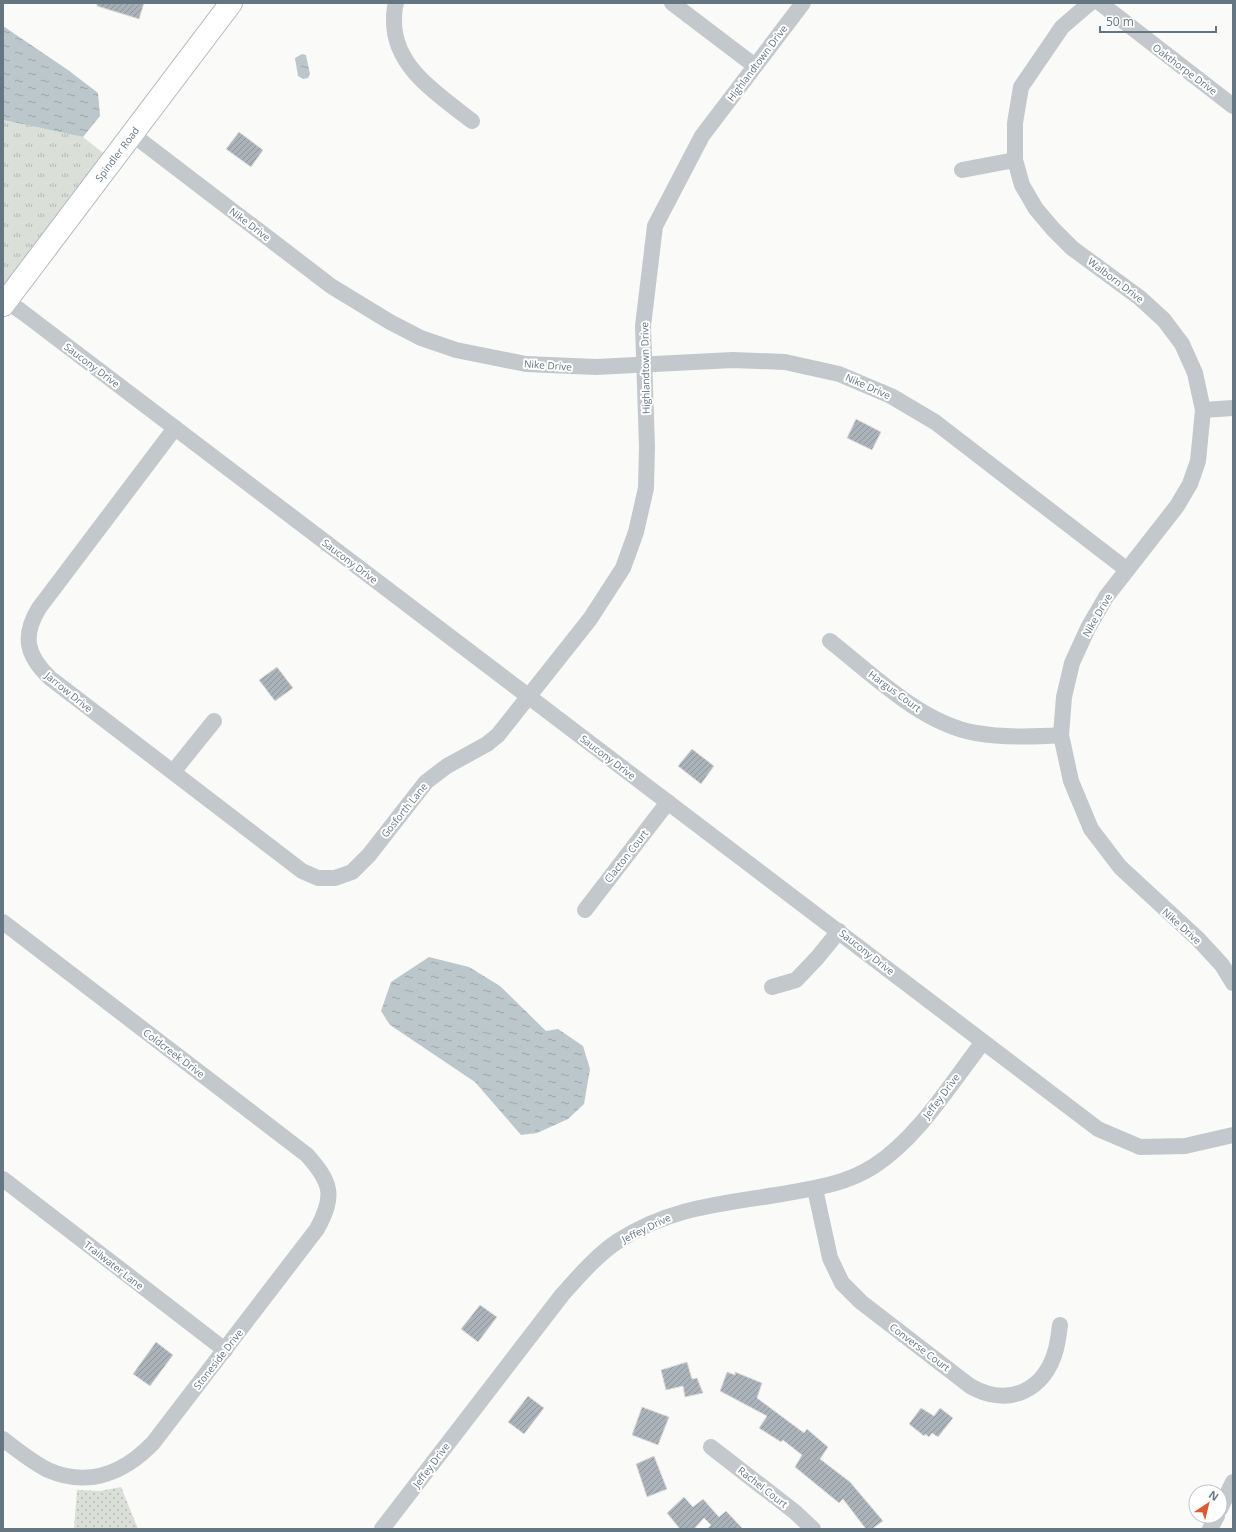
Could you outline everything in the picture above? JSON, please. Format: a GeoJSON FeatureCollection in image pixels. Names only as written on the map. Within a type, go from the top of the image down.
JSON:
{"type":"FeatureCollection","features":[{"type":"Feature","properties":{"kind":"street","name":"Spindler Road"},"geometry":{"type":"LineString","coordinates":[[4,303],[231,3]]}},
{"type":"Feature","properties":{"kind":"street"},"geometry":{"type":"LineString","coordinates":[[396,3],[394,29],[400,52],[414,72],[430,88],[472,121]]}},
{"type":"Feature","properties":{"kind":"street"},"geometry":{"type":"LineString","coordinates":[[672,3],[755,66]]}},
{"type":"Feature","properties":{"kind":"street","name":"Highlandtown Drive"},"geometry":{"type":"LineString","coordinates":[[529,697],[600,605],[623,568],[636,532],[646,488],[647,447],[643,326],[655,226],[702,136],[803,3]]}},
{"type":"Feature","properties":{"kind":"street","name":"Walborn Drive"},"geometry":{"type":"LineString","coordinates":[[1090,3],[1062,27],[1021,87],[1015,123],[1015,160],[1022,185],[1036,209],[1053,229],[1072,248],[1140,298],[1164,320],[1182,344],[1192,366],[1203,410],[1198,461],[1190,484],[1177,506],[1126,569]]}},
{"type":"Feature","properties":{"kind":"street","name":"Oakthorpe Drive"},"geometry":{"type":"LineString","coordinates":[[1100,3],[1233,106]]}},
{"type":"Feature","properties":{"kind":"street","name":"Nike Drive"},"geometry":{"type":"LineString","coordinates":[[132,134],[331,286],[390,322],[421,338],[456,350],[526,364],[596,367],[733,360],[785,362],[839,374],[890,396],[935,422],[1126,569],[1106,597],[1088,628],[1072,663],[1064,697],[1061,735],[1071,781],[1090,829],[1120,867],[1198,939],[1222,965],[1233,983]]}},
{"type":"Feature","properties":{"kind":"street"},"geometry":{"type":"LineString","coordinates":[[962,170],[1015,160]]}},
{"type":"Feature","properties":{"kind":"street","name":"Saucony Drive"},"geometry":{"type":"LineString","coordinates":[[4,303],[21,311],[1098,1129],[1140,1147],[1185,1146],[1233,1134]]}},
{"type":"Feature","properties":{"kind":"street"},"geometry":{"type":"LineString","coordinates":[[1203,410],[1233,408]]}},
{"type":"Feature","properties":{"kind":"street","name":"Jarrow Drive"},"geometry":{"type":"LineString","coordinates":[[175,428],[39,608],[32,620],[28,642],[37,665],[50,678],[302,871],[318,878],[335,878]]}},
{"type":"Feature","properties":{"kind":"street","name":"Hargus Court"},"geometry":{"type":"LineString","coordinates":[[830,641],[914,707],[944,723],[975,733],[1022,737],[1061,735]]}},
{"type":"Feature","properties":{"kind":"street","name":"Gosforth Lane"},"geometry":{"type":"LineString","coordinates":[[335,878],[352,872],[361,864],[426,782],[447,766],[487,744],[498,736],[529,697]]}},
{"type":"Feature","properties":{"kind":"street"},"geometry":{"type":"LineString","coordinates":[[173,772],[214,721]]}},
{"type":"Feature","properties":{"kind":"street","name":"Clacton Court"},"geometry":{"type":"LineString","coordinates":[[585,910],[668,802]]}},
{"type":"Feature","properties":{"kind":"street","name":"Coldcreek Drive"},"geometry":{"type":"LineString","coordinates":[[3,922],[307,1155],[323,1173],[327,1183],[328,1195]]}},
{"type":"Feature","properties":{"kind":"street"},"geometry":{"type":"LineString","coordinates":[[772,987],[796,980],[817,958],[839,931]]}},
{"type":"Feature","properties":{"kind":"street","name":"Jeffey Drive"},"geometry":{"type":"LineString","coordinates":[[382,1529],[562,1295],[589,1266],[618,1241],[648,1224],[698,1207],[814,1188],[848,1179],[874,1166],[897,1148],[921,1122],[983,1042]]}},
{"type":"Feature","properties":{"kind":"street","name":"Trailwater Lane"},"geometry":{"type":"LineString","coordinates":[[3,1179],[225,1350]]}},
{"type":"Feature","properties":{"kind":"street","name":"Converse Court"},"geometry":{"type":"LineString","coordinates":[[814,1188],[830,1258],[835,1271],[850,1293],[964,1381],[983,1393],[996,1396],[1010,1396],[1034,1386],[1044,1374],[1056,1350],[1060,1324]]}},
{"type":"Feature","properties":{"kind":"street","name":"Stoneside Drive"},"geometry":{"type":"LineString","coordinates":[[3,1439],[29,1459],[49,1470],[72,1476],[96,1478],[117,1470],[137,1459],[153,1443],[317,1229],[325,1214],[328,1195]]}},
{"type":"Feature","properties":{"kind":"street","name":"Rachel Court"},"geometry":{"type":"LineString","coordinates":[[711,1447],[795,1512],[813,1529]]}},
{"type":"Feature","properties":{"kind":"street"},"geometry":{"type":"LineString","coordinates":[[1228,1492],[1233,1482]]}},
{"type":"Feature","properties":{"kind":"green space"},"geometry":{"type":"Polygon","coordinates":[[[3,120],[83,137],[112,160],[3,306],[3,120]]]}},
{"type":"Feature","properties":{"kind":"green space"},"geometry":{"type":"Polygon","coordinates":[[[121,1487],[138,1529],[74,1529],[77,1490],[100,1491],[121,1487]]]}},
{"type":"Feature","properties":{"kind":"water"},"geometry":{"type":"Polygon","coordinates":[[[3,26],[68,70],[98,93],[100,116],[83,137],[3,120],[3,26]]]}},
{"type":"Feature","properties":{"kind":"water"},"geometry":{"type":"Polygon","coordinates":[[[302,54],[306,55],[310,74],[308,78],[303,79],[298,76],[295,58],[302,54]]]}},
{"type":"Feature","properties":{"kind":"water"},"geometry":{"type":"Polygon","coordinates":[[[429,957],[469,967],[500,986],[546,1031],[558,1029],[583,1046],[590,1069],[584,1104],[568,1119],[537,1133],[521,1135],[475,1082],[390,1025],[381,1011],[391,982],[429,957]]]}},
{"type":"Feature","properties":{"kind":"building"},"geometry":{"type":"Polygon","coordinates":[[[97,3],[144,3],[139,19],[97,6],[97,3]]]}},
{"type":"Feature","properties":{"kind":"building"},"geometry":{"type":"Polygon","coordinates":[[[239,132],[263,150],[251,167],[226,149],[239,132]]]}},
{"type":"Feature","properties":{"kind":"building"},"geometry":{"type":"Polygon","coordinates":[[[856,419],[881,432],[872,450],[847,438],[856,419]]]}},
{"type":"Feature","properties":{"kind":"building"},"geometry":{"type":"Polygon","coordinates":[[[277,667],[293,688],[275,701],[259,680],[277,667]]]}},
{"type":"Feature","properties":{"kind":"building"},"geometry":{"type":"Polygon","coordinates":[[[692,749],[714,766],[701,784],[678,766],[692,749]]]}},
{"type":"Feature","properties":{"kind":"building"},"geometry":{"type":"Polygon","coordinates":[[[480,1305],[497,1317],[478,1342],[461,1329],[480,1305]]]}},
{"type":"Feature","properties":{"kind":"building"},"geometry":{"type":"Polygon","coordinates":[[[156,1342],[173,1355],[150,1386],[133,1374],[156,1342]]]}},
{"type":"Feature","properties":{"kind":"building"},"geometry":{"type":"Polygon","coordinates":[[[687,1362],[692,1379],[697,1378],[703,1393],[685,1397],[683,1386],[666,1390],[661,1370],[687,1362]]]}},
{"type":"Feature","properties":{"kind":"building"},"geometry":{"type":"Polygon","coordinates":[[[727,1372],[735,1375],[735,1372],[762,1383],[757,1398],[804,1433],[807,1429],[828,1447],[820,1459],[850,1482],[883,1521],[872,1529],[866,1529],[843,1499],[839,1503],[795,1467],[802,1455],[783,1440],[781,1442],[759,1428],[767,1416],[720,1391],[727,1372]]]}},
{"type":"Feature","properties":{"kind":"building"},"geometry":{"type":"Polygon","coordinates":[[[528,1396],[544,1408],[524,1434],[508,1422],[528,1396]]]}},
{"type":"Feature","properties":{"kind":"building"},"geometry":{"type":"Polygon","coordinates":[[[642,1407],[669,1417],[658,1445],[632,1435],[642,1407]]]}},
{"type":"Feature","properties":{"kind":"building"},"geometry":{"type":"Polygon","coordinates":[[[921,1408],[934,1416],[940,1408],[953,1418],[938,1437],[932,1433],[929,1437],[925,1434],[924,1436],[909,1424],[921,1408]]]}},
{"type":"Feature","properties":{"kind":"building"},"geometry":{"type":"Polygon","coordinates":[[[654,1456],[667,1489],[647,1497],[636,1464],[654,1456]]]}},
{"type":"Feature","properties":{"kind":"building"},"geometry":{"type":"Polygon","coordinates":[[[684,1497],[693,1507],[703,1499],[719,1517],[726,1511],[743,1529],[707,1529],[711,1525],[704,1518],[694,1529],[680,1529],[667,1513],[684,1497]]]}}]}
